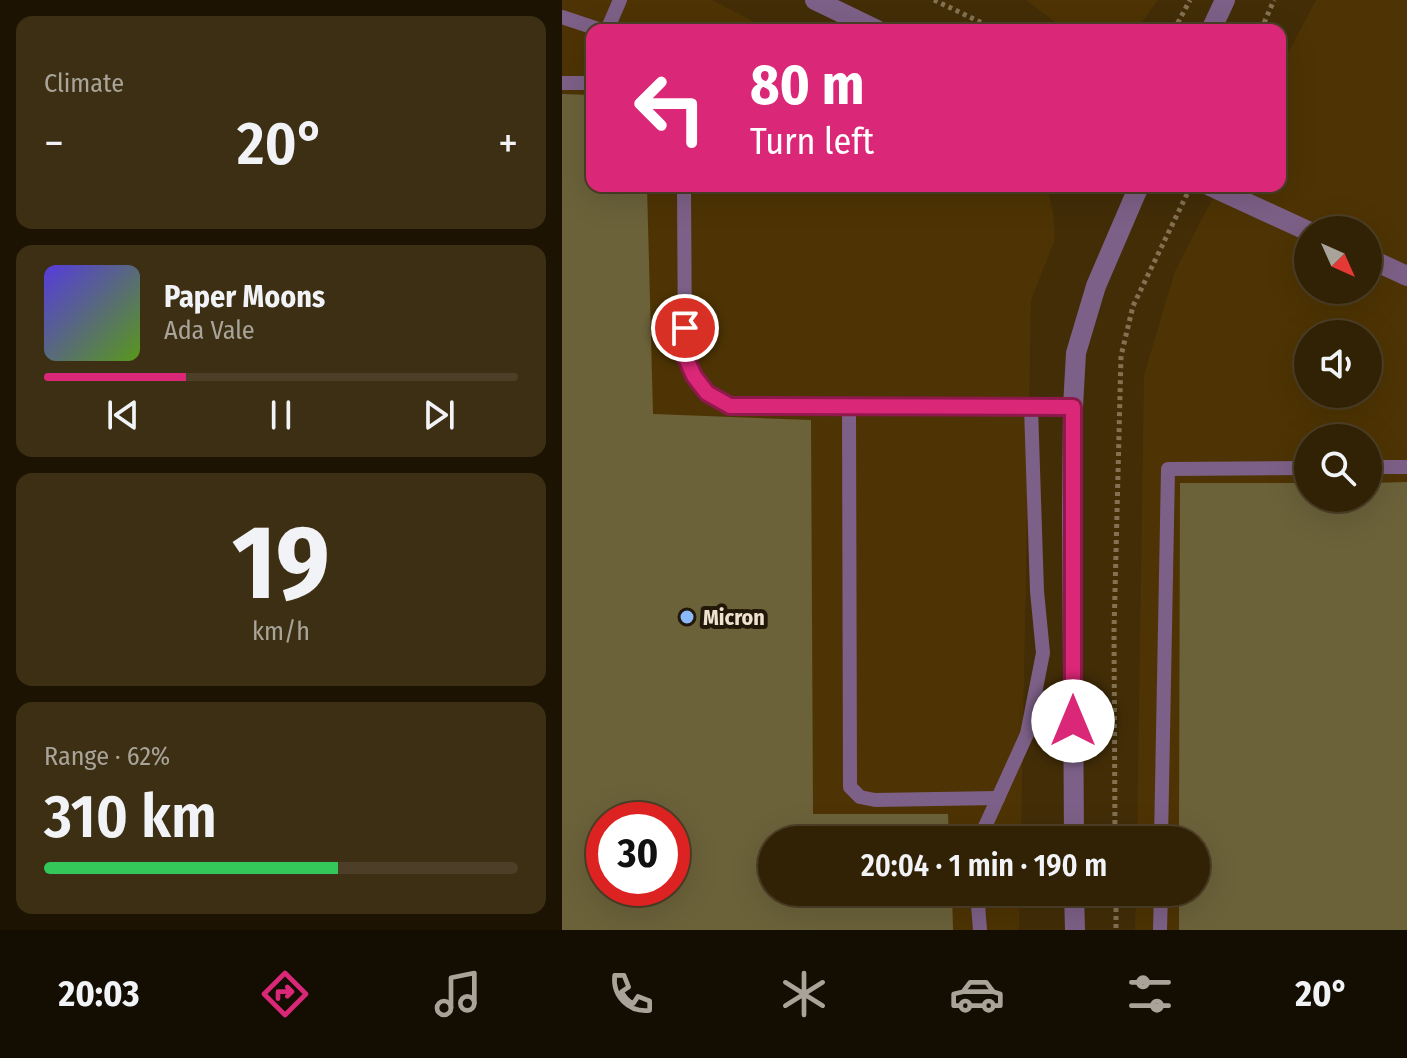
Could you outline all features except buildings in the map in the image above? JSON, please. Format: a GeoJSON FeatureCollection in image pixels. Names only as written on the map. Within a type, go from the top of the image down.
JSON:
{"type":"FeatureCollection","features":[{"type":"Feature","properties":{"kind":"street"},"geometry":{"type":"LineString","coordinates":[[815,0],[865,24]]}},
{"type":"Feature","properties":{"kind":"street"},"geometry":{"type":"LineString","coordinates":[[1214,24],[1225,0]]}},
{"type":"Feature","properties":{"kind":"street"},"geometry":{"type":"LineString","coordinates":[[1074,826],[1072,513],[1076,353],[1096,286],[1136,192]]}},
{"type":"Feature","properties":{"kind":"street"},"geometry":{"type":"LineString","coordinates":[[1223,192],[1294,225]]}},
{"type":"Feature","properties":{"kind":"street"},"geometry":{"type":"LineString","coordinates":[[1382,264],[1407,276]]}},
{"type":"Feature","properties":{"kind":"street"},"geometry":{"type":"LineString","coordinates":[[1074,906],[1075,930]]}},
{"type":"Feature","properties":{"kind":"lane"},"geometry":{"type":"LineString","coordinates":[[607,24],[620,0]]}},
{"type":"Feature","properties":{"kind":"lane"},"geometry":{"type":"LineString","coordinates":[[562,17],[586,24]]}},
{"type":"Feature","properties":{"kind":"lane"},"geometry":{"type":"LineString","coordinates":[[562,83],[586,83]]}},
{"type":"Feature","properties":{"kind":"lane"},"geometry":{"type":"LineString","coordinates":[[684,192],[685,356],[694,376],[707,393],[730,406],[1073,407]]}},
{"type":"Feature","properties":{"kind":"lane"},"geometry":{"type":"LineString","coordinates":[[849,407],[850,787],[860,797],[875,800],[998,798]]}},
{"type":"Feature","properties":{"kind":"lane"},"geometry":{"type":"LineString","coordinates":[[985,826],[1027,734],[1043,653],[1037,591],[1031,407]]}},
{"type":"Feature","properties":{"kind":"lane"},"geometry":{"type":"LineString","coordinates":[[1382,467],[1407,467]]}},
{"type":"Feature","properties":{"kind":"lane"},"geometry":{"type":"LineString","coordinates":[[1161,826],[1168,469],[1294,468]]}},
{"type":"Feature","properties":{"kind":"lane"},"geometry":{"type":"LineString","coordinates":[[978,906],[980,930]]}},
{"type":"Feature","properties":{"kind":"lane"},"geometry":{"type":"LineString","coordinates":[[1160,930],[1161,906]]}},
{"type":"Feature","properties":{"kind":"path"},"geometry":{"type":"LineString","coordinates":[[934,0],[984,24]]}},
{"type":"Feature","properties":{"kind":"path"},"geometry":{"type":"LineString","coordinates":[[1177,24],[1190,0]]}},
{"type":"Feature","properties":{"kind":"path"},"geometry":{"type":"LineString","coordinates":[[1264,24],[1274,0]]}},
{"type":"Feature","properties":{"kind":"path"},"geometry":{"type":"LineString","coordinates":[[1115,826],[1114,631],[1121,356],[1133,306],[1188,192]]}},
{"type":"Feature","properties":{"kind":"path"},"geometry":{"type":"LineString","coordinates":[[1116,906],[1116,930]]}},
{"type":"Feature","properties":{"kind":"shaded area"},"geometry":{"type":"Polygon","coordinates":[[[562,0],[712,0],[759,24],[586,24],[586,192],[1048,192],[1055,239],[1031,300],[1021,826],[758,826],[758,906],[1020,906],[1019,930],[562,930],[562,0]]]}},
{"type":"Feature","properties":{"kind":"shaded area"},"geometry":{"type":"Polygon","coordinates":[[[1026,0],[1158,0],[1140,24],[1058,24],[1026,0]]]}},
{"type":"Feature","properties":{"kind":"shaded area"},"geometry":{"type":"Polygon","coordinates":[[[1316,0],[1407,0],[1407,930],[1135,930],[1136,906],[1210,906],[1210,826],[1137,826],[1144,375],[1175,271],[1216,192],[1286,192],[1286,57],[1316,0]]]}},
{"type":"Feature","properties":{"kind":"place","name":"Micron"},"geometry":{"type":"Point","coordinates":[687,617]}},
{"type":"Feature","properties":{"kind":"route"},"geometry":{"type":"LineString","coordinates":[[685,328],[685,356],[694,376],[707,393],[730,406],[1073,407],[1073,721]]}}]}
